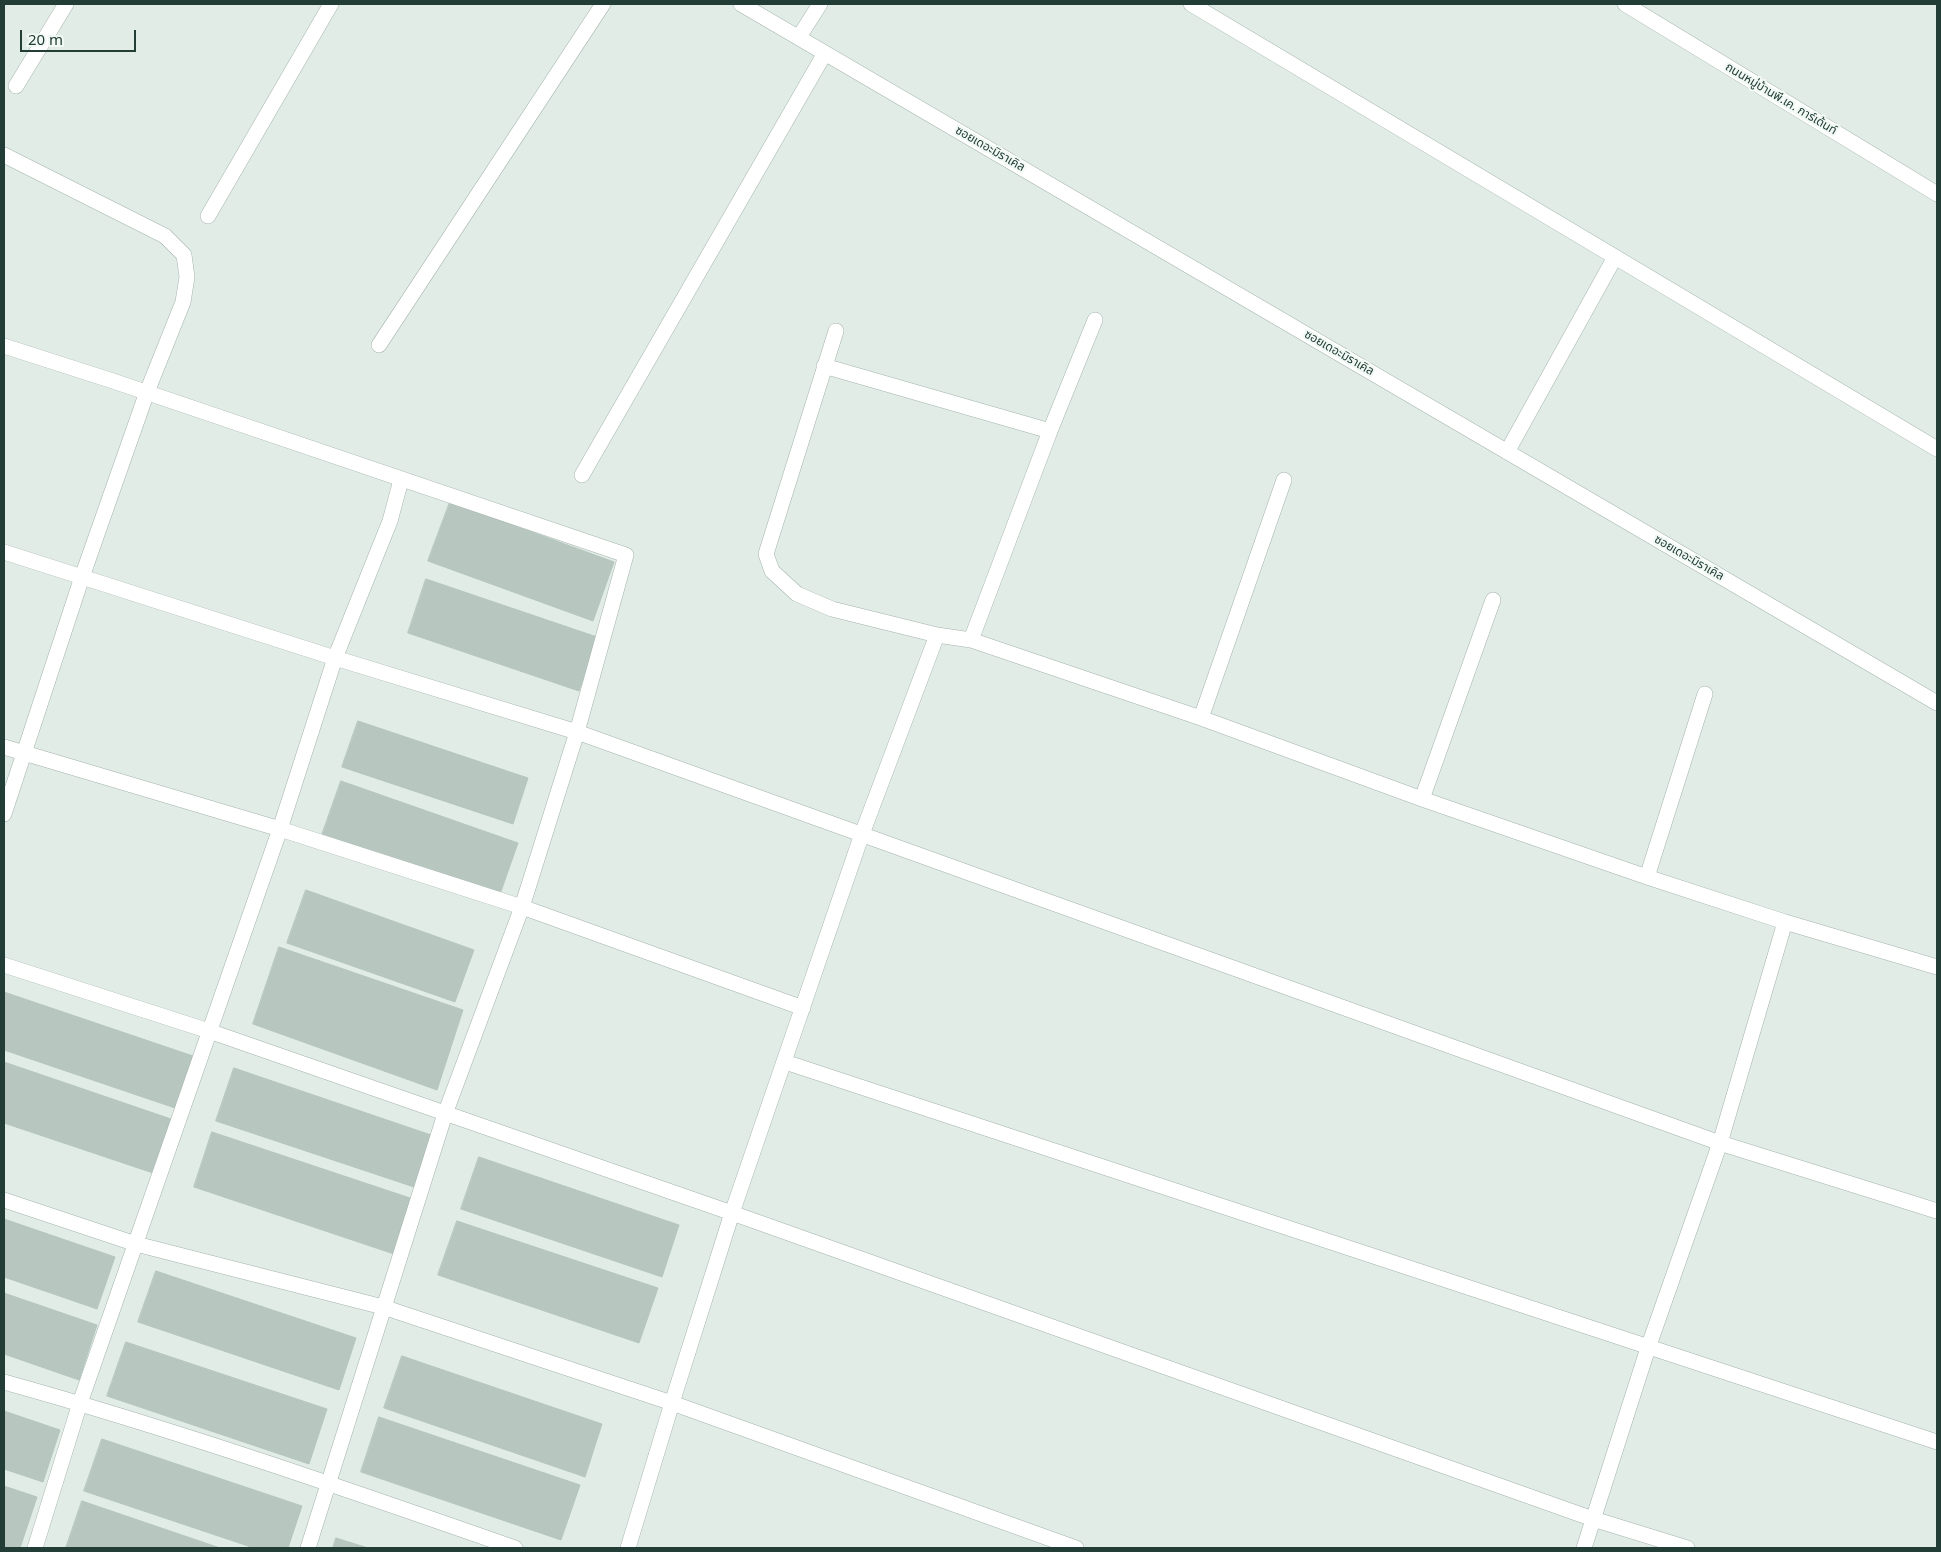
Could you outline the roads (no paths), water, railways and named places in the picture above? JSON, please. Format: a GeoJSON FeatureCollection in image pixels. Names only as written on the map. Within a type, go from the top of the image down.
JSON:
{"type":"FeatureCollection","features":[{"type":"Feature","properties":{"kind":"street"},"geometry":{"type":"LineString","coordinates":[[16,86],[66,4]]}},
{"type":"Feature","properties":{"kind":"street"},"geometry":{"type":"LineString","coordinates":[[208,216],[331,4]]}},
{"type":"Feature","properties":{"kind":"street"},"geometry":{"type":"LineString","coordinates":[[379,345],[602,4]]}},
{"type":"Feature","properties":{"kind":"street","name":"ซอยเดอะมิราเคิล"},"geometry":{"type":"LineString","coordinates":[[741,4],[1937,703]]}},
{"type":"Feature","properties":{"kind":"street"},"geometry":{"type":"LineString","coordinates":[[799,37],[820,4]]}},
{"type":"Feature","properties":{"kind":"street"},"geometry":{"type":"LineString","coordinates":[[1191,4],[1937,449]]}},
{"type":"Feature","properties":{"kind":"street","name":"ถนนหมู่บ้านพี.เค. การ์เด้นท์"},"geometry":{"type":"LineString","coordinates":[[1625,4],[1937,194]]}},
{"type":"Feature","properties":{"kind":"street"},"geometry":{"type":"LineString","coordinates":[[582,475],[825,53]]}},
{"type":"Feature","properties":{"kind":"street"},"geometry":{"type":"LineString","coordinates":[[4,155],[165,236],[184,255],[188,277],[183,302],[147,392],[82,577],[4,814]]}},
{"type":"Feature","properties":{"kind":"street"},"geometry":{"type":"LineString","coordinates":[[1507,452],[1616,257]]}},
{"type":"Feature","properties":{"kind":"street"},"geometry":{"type":"LineString","coordinates":[[971,640],[1050,431],[1095,320]]}},
{"type":"Feature","properties":{"kind":"street"},"geometry":{"type":"LineString","coordinates":[[836,331],[766,554],[772,571],[797,594],[832,609],[937,635],[971,640],[1201,718],[1422,799],[1647,877],[1785,922],[1937,967]]}},
{"type":"Feature","properties":{"kind":"street"},"geometry":{"type":"LineString","coordinates":[[4,346],[147,392],[626,555],[577,732],[522,906],[445,1114],[308,1548]]}},
{"type":"Feature","properties":{"kind":"street"},"geometry":{"type":"LineString","coordinates":[[824,366],[1050,431]]}},
{"type":"Feature","properties":{"kind":"street"},"geometry":{"type":"LineString","coordinates":[[35,1548],[80,1403],[280,829],[335,658],[390,521],[401,480]]}},
{"type":"Feature","properties":{"kind":"street"},"geometry":{"type":"LineString","coordinates":[[1201,718],[1284,480]]}},
{"type":"Feature","properties":{"kind":"street"},"geometry":{"type":"LineString","coordinates":[[4,552],[335,658],[577,732],[1720,1143],[1937,1211]]}},
{"type":"Feature","properties":{"kind":"street"},"geometry":{"type":"LineString","coordinates":[[1422,799],[1492,600]]}},
{"type":"Feature","properties":{"kind":"street"},"geometry":{"type":"LineString","coordinates":[[628,1548],[732,1213],[862,834],[937,635]]}},
{"type":"Feature","properties":{"kind":"street"},"geometry":{"type":"LineString","coordinates":[[1647,877],[1705,694]]}},
{"type":"Feature","properties":{"kind":"street"},"geometry":{"type":"LineString","coordinates":[[4,747],[280,829],[522,906],[803,1008]]}},
{"type":"Feature","properties":{"kind":"street"},"geometry":{"type":"LineString","coordinates":[[1584,1548],[1648,1348],[1720,1143],[1785,922]]}},
{"type":"Feature","properties":{"kind":"street"},"geometry":{"type":"LineString","coordinates":[[4,965],[210,1032],[732,1213],[1593,1519],[1687,1548]]}},
{"type":"Feature","properties":{"kind":"street"},"geometry":{"type":"LineString","coordinates":[[784,1062],[1937,1442]]}},
{"type":"Feature","properties":{"kind":"street"},"geometry":{"type":"LineString","coordinates":[[4,1200],[136,1244],[384,1307],[672,1402],[1076,1548]]}},
{"type":"Feature","properties":{"kind":"street"},"geometry":{"type":"LineString","coordinates":[[4,1382],[80,1403],[328,1482],[515,1548]]}}]}
